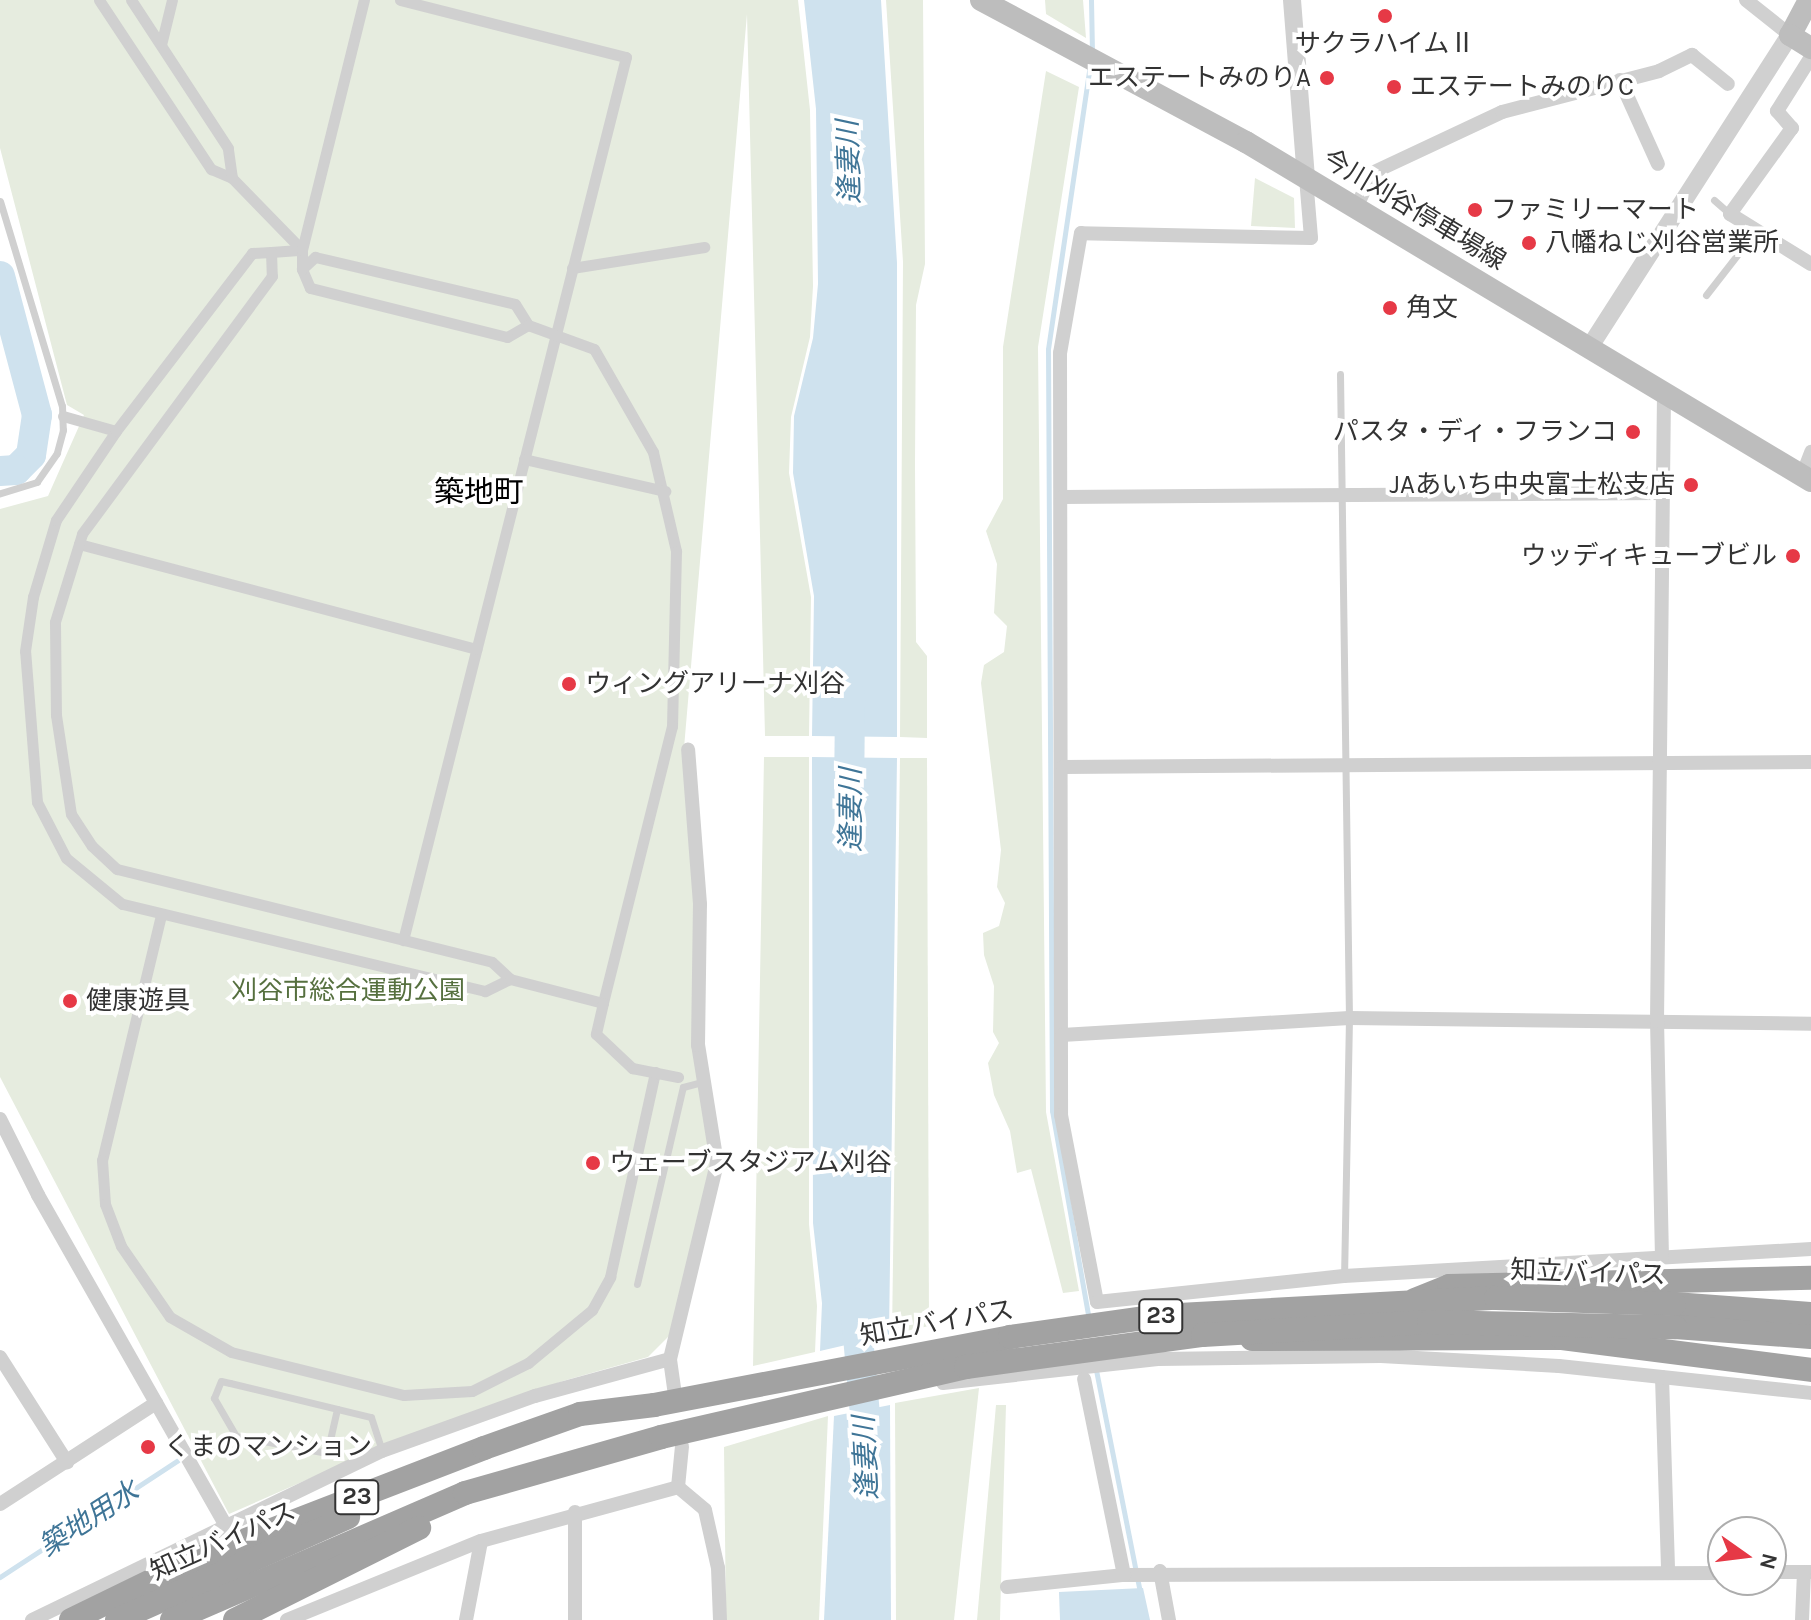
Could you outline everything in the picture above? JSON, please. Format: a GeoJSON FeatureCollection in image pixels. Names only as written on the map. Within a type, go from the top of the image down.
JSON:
{"type":"FeatureCollection","features":[{"type":"Feature","properties":{"kind":"highway"},"geometry":{"type":"LineString","coordinates":[[1415,1300],[1449,1286],[1811,1278]]}},
{"type":"Feature","properties":{"kind":"highway","name":"知立バイパス"},"geometry":{"type":"LineString","coordinates":[[117,1620],[421,1487],[665,1400],[1010,1337],[1145,1318],[1415,1300],[1675,1315],[1811,1337]]}},
{"type":"Feature","properties":{"kind":"highway","name":"知立バイパス"},"geometry":{"type":"LineString","coordinates":[[172,1620],[465,1493],[966,1367],[1203,1335],[1429,1322],[1811,1314]]}},
{"type":"Feature","properties":{"kind":"highway"},"geometry":{"type":"LineString","coordinates":[[1203,1335],[1289,1343],[1562,1338],[1811,1370]]}},
{"type":"Feature","properties":{"kind":"highway","name":"23"},"geometry":{"type":"LineString","coordinates":[[71,1620],[194,1560],[484,1448],[580,1414],[665,1400]]}},
{"type":"Feature","properties":{"kind":"highway"},"geometry":{"type":"LineString","coordinates":[[235,1620],[415,1531],[465,1493]]}},
{"type":"Feature","properties":{"kind":"main road","name":"今川刈谷停車場線"},"geometry":{"type":"LineString","coordinates":[[981,0],[1306,178],[1807,479]]}},
{"type":"Feature","properties":{"kind":"main road"},"geometry":{"type":"LineString","coordinates":[[1809,0],[1790,35],[1811,48]]}},
{"type":"Feature","properties":{"kind":"street"},"geometry":{"type":"LineString","coordinates":[[99,0],[211,169],[232,178],[302,250]]}},
{"type":"Feature","properties":{"kind":"street"},"geometry":{"type":"LineString","coordinates":[[131,0],[228,148],[232,178]]}},
{"type":"Feature","properties":{"kind":"street"},"geometry":{"type":"LineString","coordinates":[[161,45],[172,0]]}},
{"type":"Feature","properties":{"kind":"street"},"geometry":{"type":"LineString","coordinates":[[364,0],[302,250],[302,269],[310,288],[507,337],[528,325],[556,332],[594,349],[653,452],[665,491],[676,551],[672,726],[596,1034],[632,1068],[678,1077]]}},
{"type":"Feature","properties":{"kind":"street"},"geometry":{"type":"LineString","coordinates":[[400,0],[626,57],[403,940]]}},
{"type":"Feature","properties":{"kind":"street"},"geometry":{"type":"LineString","coordinates":[[1292,0],[1311,238],[1081,233],[1060,353],[1063,767],[1061,1115],[1097,1302],[1344,1276],[1811,1249]]}},
{"type":"Feature","properties":{"kind":"street"},"geometry":{"type":"LineString","coordinates":[[1589,348],[1790,35],[1746,0]]}},
{"type":"Feature","properties":{"kind":"street"},"geometry":{"type":"LineString","coordinates":[[1356,208],[1372,173],[1502,112],[1659,71],[1692,55],[1728,84]]}},
{"type":"Feature","properties":{"kind":"street"},"geometry":{"type":"LineString","coordinates":[[1811,57],[1772,109],[1792,128],[1730,214],[1811,264]]}},
{"type":"Feature","properties":{"kind":"street"},"geometry":{"type":"LineString","coordinates":[[1620,80],[1658,164]]}},
{"type":"Feature","properties":{"kind":"street"},"geometry":{"type":"LineString","coordinates":[[572,268],[704,247]]}},
{"type":"Feature","properties":{"kind":"street"},"geometry":{"type":"LineString","coordinates":[[302,250],[252,253],[116,431],[56,520],[33,597],[25,651],[37,802],[66,858],[115,900],[161,915],[485,991],[510,979]]}},
{"type":"Feature","properties":{"kind":"street"},"geometry":{"type":"LineString","coordinates":[[271,252],[272,276],[91,517],[79,544],[55,622],[54,660],[65,794],[81,832],[117,869],[492,962],[510,979],[603,1003]]}},
{"type":"Feature","properties":{"kind":"street"},"geometry":{"type":"LineString","coordinates":[[302,269],[315,257],[488,296],[515,304],[528,325]]}},
{"type":"Feature","properties":{"kind":"street"},"geometry":{"type":"LineString","coordinates":[[1662,1258],[1657,1021],[1660,493],[1664,393]]}},
{"type":"Feature","properties":{"kind":"street"},"geometry":{"type":"LineString","coordinates":[[63,416],[116,431]]}},
{"type":"Feature","properties":{"kind":"street"},"geometry":{"type":"LineString","coordinates":[[1807,479],[1811,452]]}},
{"type":"Feature","properties":{"kind":"street"},"geometry":{"type":"LineString","coordinates":[[524,459],[665,491]]}},
{"type":"Feature","properties":{"kind":"street"},"geometry":{"type":"LineString","coordinates":[[1062,497],[1341,498],[1660,493]]}},
{"type":"Feature","properties":{"kind":"street"},"geometry":{"type":"LineString","coordinates":[[79,544],[476,649]]}},
{"type":"Feature","properties":{"kind":"street"},"geometry":{"type":"LineString","coordinates":[[665,1400],[670,1359],[717,1163],[698,1045],[700,904],[688,749]]}},
{"type":"Feature","properties":{"kind":"street"},"geometry":{"type":"LineString","coordinates":[[1063,767],[1659,766],[1811,762]]}},
{"type":"Feature","properties":{"kind":"street"},"geometry":{"type":"LineString","coordinates":[[161,915],[102,1160],[105,1204],[121,1246],[170,1317],[231,1352],[404,1395],[472,1391],[528,1363],[592,1310],[610,1277],[655,1072]]}},
{"type":"Feature","properties":{"kind":"street"},"geometry":{"type":"LineString","coordinates":[[1062,1035],[1349,1018],[1811,1024]]}},
{"type":"Feature","properties":{"kind":"street"},"geometry":{"type":"LineString","coordinates":[[0,1119],[233,1540]]}},
{"type":"Feature","properties":{"kind":"street"},"geometry":{"type":"LineString","coordinates":[[0,1357],[67,1462]]}},
{"type":"Feature","properties":{"kind":"street"},"geometry":{"type":"LineString","coordinates":[[32,1620],[382,1451],[535,1396],[670,1359]]}},
{"type":"Feature","properties":{"kind":"street"},"geometry":{"type":"LineString","coordinates":[[823,1409],[945,1383],[1158,1359],[1471,1359],[1811,1393]]}},
{"type":"Feature","properties":{"kind":"street"},"geometry":{"type":"LineString","coordinates":[[1662,1377],[1668,1573]]}},
{"type":"Feature","properties":{"kind":"street"},"geometry":{"type":"LineString","coordinates":[[1084,1379],[1124,1575]]}},
{"type":"Feature","properties":{"kind":"street"},"geometry":{"type":"LineString","coordinates":[[0,1504],[156,1403]]}},
{"type":"Feature","properties":{"kind":"street"},"geometry":{"type":"LineString","coordinates":[[671,1442],[678,1487],[705,1510],[718,1568],[720,1620]]}},
{"type":"Feature","properties":{"kind":"street"},"geometry":{"type":"LineString","coordinates":[[287,1620],[481,1541],[575,1512],[678,1487]]}},
{"type":"Feature","properties":{"kind":"street"},"geometry":{"type":"LineString","coordinates":[[575,1512],[575,1620]]}},
{"type":"Feature","properties":{"kind":"street"},"geometry":{"type":"LineString","coordinates":[[466,1620],[481,1541]]}},
{"type":"Feature","properties":{"kind":"street"},"geometry":{"type":"LineString","coordinates":[[1160,1571],[1169,1620]]}},
{"type":"Feature","properties":{"kind":"street"},"geometry":{"type":"LineString","coordinates":[[1007,1587],[1160,1571],[1707,1573]]}},
{"type":"Feature","properties":{"kind":"street"},"geometry":{"type":"LineString","coordinates":[[1787,1572],[1808,1572],[1802,1620]]}},
{"type":"Feature","properties":{"kind":"lane"},"geometry":{"type":"LineString","coordinates":[[1714,200],[1730,214]]}},
{"type":"Feature","properties":{"kind":"lane"},"geometry":{"type":"LineString","coordinates":[[0,201],[63,416],[57,453],[37,482],[0,493]]}},
{"type":"Feature","properties":{"kind":"lane"},"geometry":{"type":"LineString","coordinates":[[1706,295],[1755,232]]}},
{"type":"Feature","properties":{"kind":"lane"},"geometry":{"type":"LineString","coordinates":[[1340,374],[1342,768],[1349,1018],[1344,1276]]}},
{"type":"Feature","properties":{"kind":"lane"},"geometry":{"type":"LineString","coordinates":[[637,1284],[683,1087],[706,1081]]}},
{"type":"Feature","properties":{"kind":"lane"},"geometry":{"type":"LineString","coordinates":[[337,1409],[327,1453],[236,1436],[214,1398],[221,1381],[371,1417],[382,1451]]}},
{"type":"Feature","properties":{"kind":"green space","name":"刈谷市総合運動公園"},"geometry":{"type":"Polygon","coordinates":[[[0,0],[798,0],[810,110],[813,286],[810,337],[791,417],[789,473],[811,597],[809,736],[765,736],[747,14],[684,748],[711,1160],[671,1334],[648,1357],[563,1381],[370,1452],[229,1514],[0,1077],[0,509],[48,496],[84,415],[67,405],[0,148],[0,0]]]}},
{"type":"Feature","properties":{"kind":"green space"},"geometry":{"type":"Polygon","coordinates":[[[886,0],[923,0],[925,264],[916,305],[915,464],[916,642],[927,656],[927,738],[900,737],[903,262],[886,0]]]}},
{"type":"Feature","properties":{"kind":"green space"},"geometry":{"type":"Polygon","coordinates":[[[1045,0],[1083,0],[1086,38],[1046,14],[1045,0]]]}},
{"type":"Feature","properties":{"kind":"green space"},"geometry":{"type":"Polygon","coordinates":[[[1046,71],[1079,87],[1038,347],[1046,1112],[1079,1291],[1063,1293],[1031,1169],[1017,1173],[1010,1131],[994,1095],[988,1063],[999,1043],[993,1032],[994,986],[984,955],[983,933],[999,926],[1005,903],[997,887],[1001,850],[981,683],[984,665],[1004,652],[1007,626],[994,613],[997,564],[986,531],[1003,499],[1003,347],[1046,71]]]}},
{"type":"Feature","properties":{"kind":"green space"},"geometry":{"type":"Polygon","coordinates":[[[1255,178],[1294,198],[1295,228],[1251,226],[1255,178]]]}},
{"type":"Feature","properties":{"kind":"green space"},"geometry":{"type":"Polygon","coordinates":[[[764,757],[809,757],[809,1224],[817,1306],[815,1352],[753,1366],[764,757]]]}},
{"type":"Feature","properties":{"kind":"green space"},"geometry":{"type":"Polygon","coordinates":[[[900,758],[927,758],[929,1326],[892,1334],[900,758]]]}},
{"type":"Feature","properties":{"kind":"green space"},"geometry":{"type":"Polygon","coordinates":[[[979,1388],[954,1620],[896,1620],[895,1403],[979,1388]]]}},
{"type":"Feature","properties":{"kind":"green space"},"geometry":{"type":"Polygon","coordinates":[[[996,1405],[1006,1405],[1000,1620],[977,1620],[996,1405]]]}},
{"type":"Feature","properties":{"kind":"green space"},"geometry":{"type":"Polygon","coordinates":[[[828,1416],[819,1620],[726,1620],[724,1447],[828,1416]]]}},
{"type":"Feature","properties":{"kind":"water"},"geometry":{"type":"Polygon","coordinates":[[[804,0],[881,0],[897,263],[897,737],[812,736],[814,596],[793,473],[794,416],[813,338],[818,284],[816,109],[804,0]]]}},
{"type":"Feature","properties":{"kind":"water"},"geometry":{"type":"Polygon","coordinates":[[[812,757],[897,758],[889,1335],[820,1351],[822,1303],[813,1223],[812,757]]]}},
{"type":"Feature","properties":{"kind":"water"},"geometry":{"type":"Polygon","coordinates":[[[890,1405],[891,1620],[824,1620],[834,1416],[890,1405]]]}},
{"type":"Feature","properties":{"kind":"water"},"geometry":{"type":"Polygon","coordinates":[[[1143,1588],[1150,1620],[1060,1620],[1059,1592],[1143,1588]]]}},
{"type":"Feature","properties":{"kind":"waterway"},"geometry":{"type":"LineString","coordinates":[[1091,0],[1092,51]]}},
{"type":"Feature","properties":{"kind":"waterway"},"geometry":{"type":"LineString","coordinates":[[1089,1320],[1052,1111],[1048,349],[1090,65]]}},
{"type":"Feature","properties":{"kind":"waterway"},"geometry":{"type":"LineString","coordinates":[[0,276],[37,415],[31,455],[16,470],[0,471]]}},
{"type":"Feature","properties":{"kind":"waterway","name":"逢妻川"},"geometry":{"type":"LineString","coordinates":[[849,799],[850,695]]}},
{"type":"Feature","properties":{"kind":"waterway","name":"逢妻川"},"geometry":{"type":"LineString","coordinates":[[855,1303],[868,1450]]}},
{"type":"Feature","properties":{"kind":"waterway"},"geometry":{"type":"LineString","coordinates":[[1096,1370],[1140,1592]]}},
{"type":"Feature","properties":{"kind":"waterway","name":"築地用水"},"geometry":{"type":"LineString","coordinates":[[0,1577],[178,1460]]}},
{"type":"Feature","properties":{"kind":"place","name":"サクラハイムⅡ"},"geometry":{"type":"Point","coordinates":[1385,16]}},
{"type":"Feature","properties":{"kind":"place","name":"エステートみのりA"},"geometry":{"type":"Point","coordinates":[1327,78]}},
{"type":"Feature","properties":{"kind":"place","name":"エステートみのりC"},"geometry":{"type":"Point","coordinates":[1394,87]}},
{"type":"Feature","properties":{"kind":"place","name":"ファミリーマート"},"geometry":{"type":"Point","coordinates":[1475,210]}},
{"type":"Feature","properties":{"kind":"place","name":"八幡ねじ刈谷営業所"},"geometry":{"type":"Point","coordinates":[1529,243]}},
{"type":"Feature","properties":{"kind":"place","name":"角文"},"geometry":{"type":"Point","coordinates":[1390,308]}},
{"type":"Feature","properties":{"kind":"place","name":"パスタ・ディ・フランコ"},"geometry":{"type":"Point","coordinates":[1633,432]}},
{"type":"Feature","properties":{"kind":"place","name":"JAあいち中央富士松支店"},"geometry":{"type":"Point","coordinates":[1691,485]}},
{"type":"Feature","properties":{"kind":"place","name":"ウッディキューブビル"},"geometry":{"type":"Point","coordinates":[1793,556]}},
{"type":"Feature","properties":{"kind":"place","name":"ウィングアリーナ刈谷"},"geometry":{"type":"Point","coordinates":[569,684]}},
{"type":"Feature","properties":{"kind":"place","name":"健康遊具"},"geometry":{"type":"Point","coordinates":[70,1001]}},
{"type":"Feature","properties":{"kind":"place","name":"ウェーブスタジアム刈谷"},"geometry":{"type":"Point","coordinates":[593,1163]}},
{"type":"Feature","properties":{"kind":"place","name":"くまのマンション"},"geometry":{"type":"Point","coordinates":[148,1447]}},
{"type":"Feature","properties":{"kind":"district","name":"築地町"},"geometry":{"type":"Point","coordinates":[479,492]}}]}
